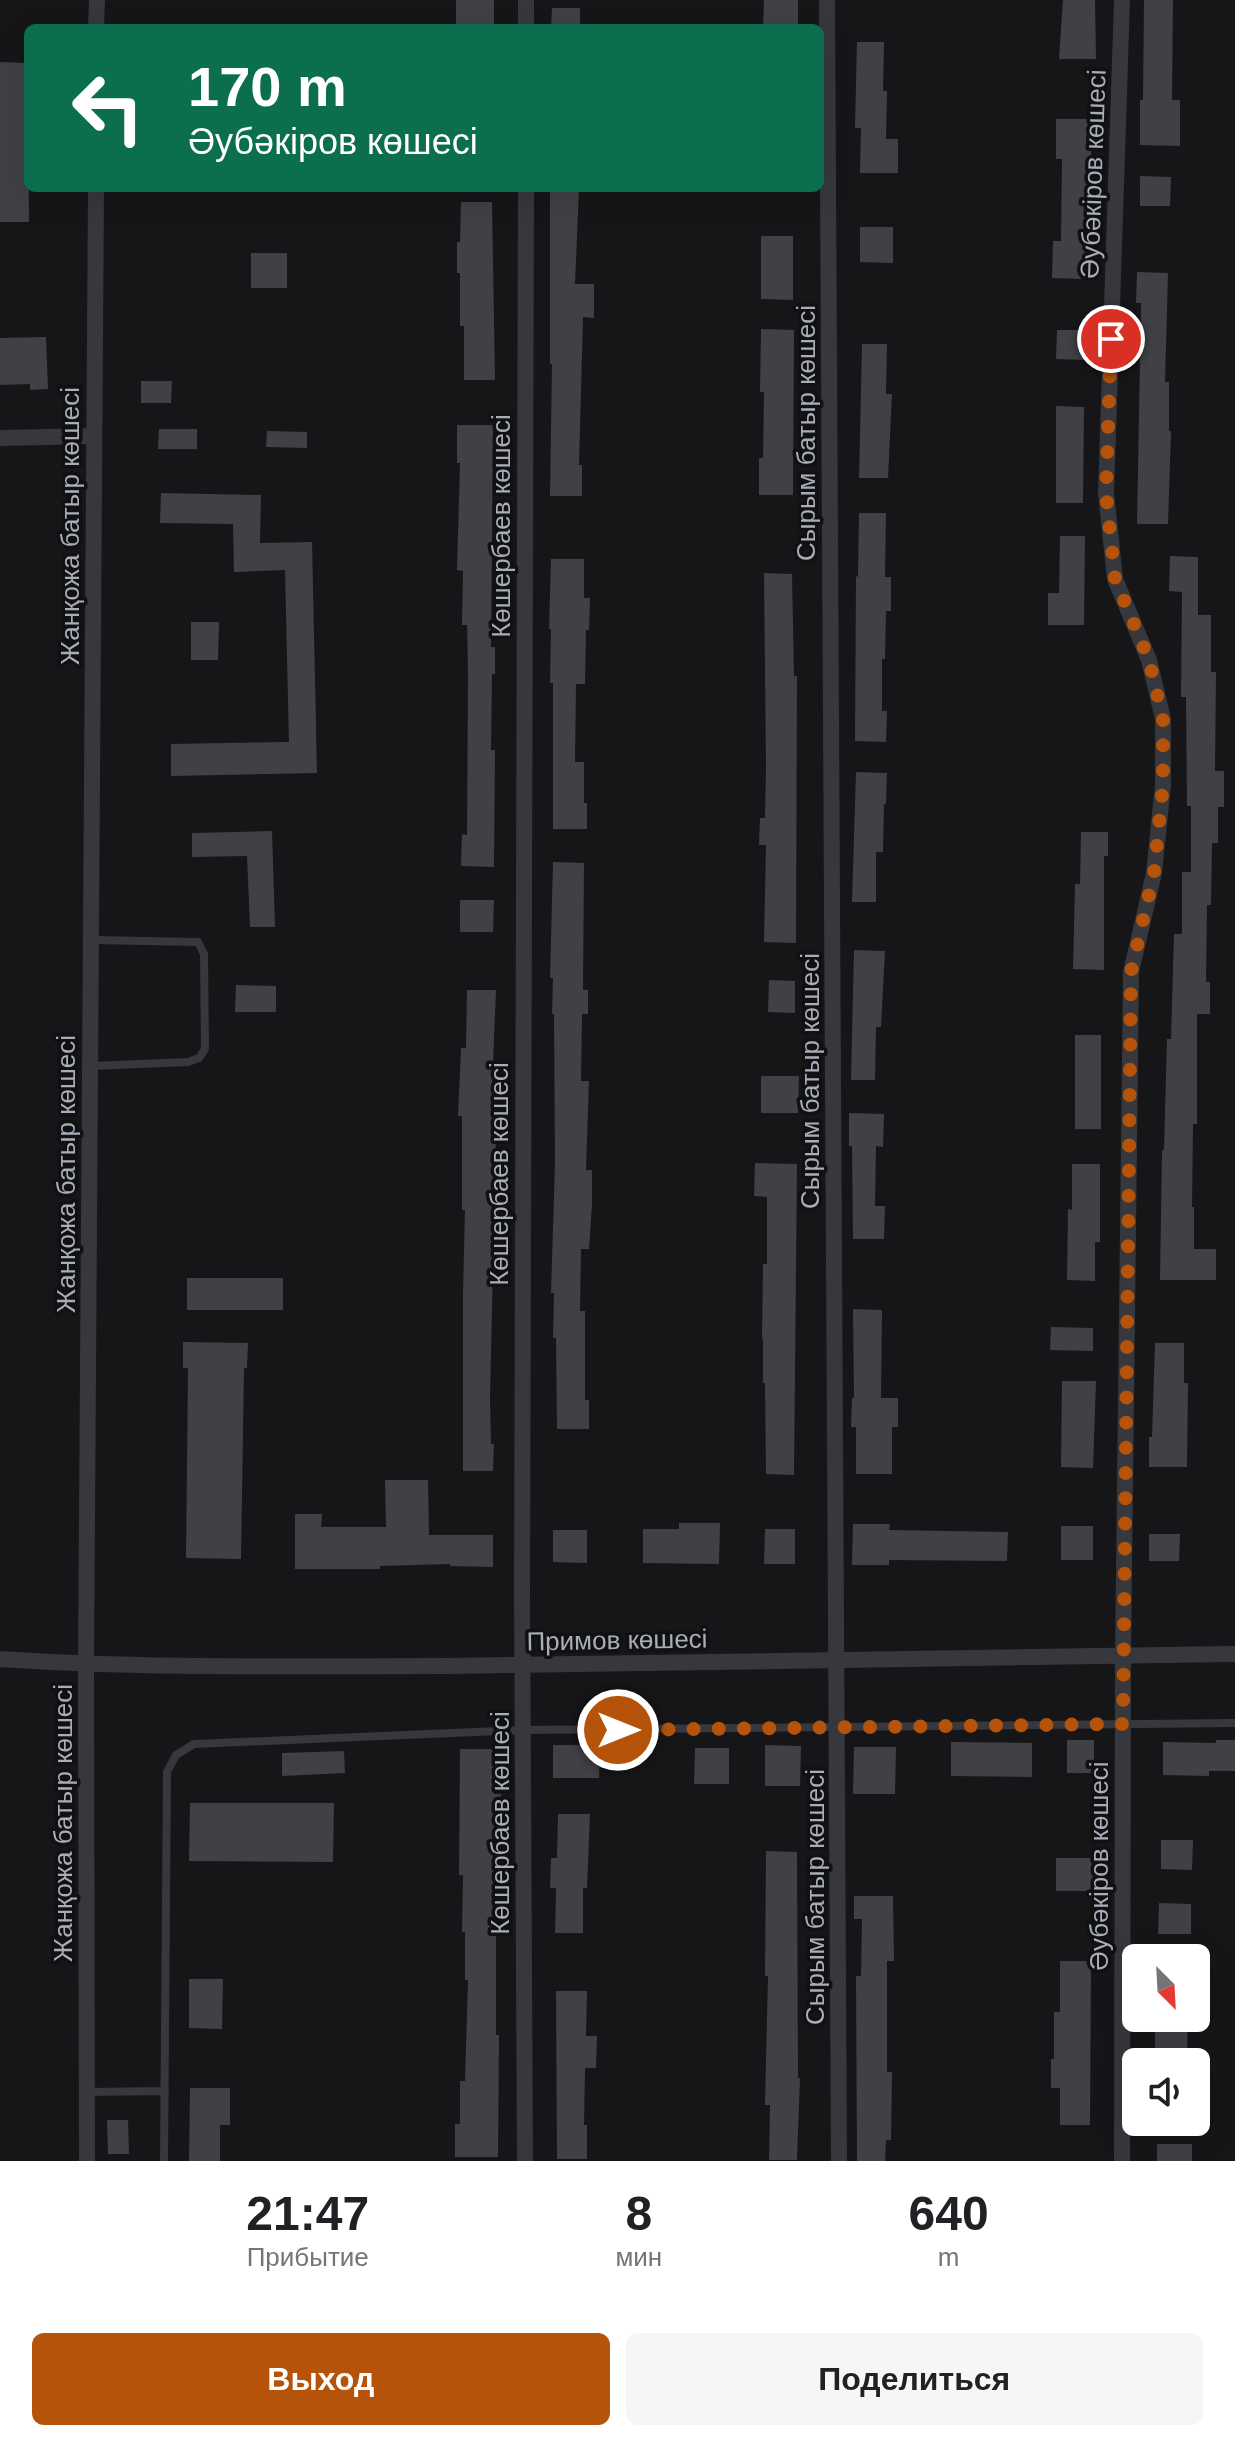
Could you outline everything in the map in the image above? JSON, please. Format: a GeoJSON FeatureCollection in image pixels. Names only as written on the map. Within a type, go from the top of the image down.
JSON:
{"type":"FeatureCollection","features":[{"type":"Feature","properties":{"kind":"street"},"geometry":{"type":"LineString","coordinates":[[96,24],[97,0]]}},
{"type":"Feature","properties":{"kind":"street"},"geometry":{"type":"LineString","coordinates":[[526,0],[526,24]]}},
{"type":"Feature","properties":{"kind":"street","name":"Сырым батыр көшесі"},"geometry":{"type":"LineString","coordinates":[[827,0],[839,2161]]}},
{"type":"Feature","properties":{"kind":"street","name":"Әубәкіров көшесі"},"geometry":{"type":"LineString","coordinates":[[1122,0],[1106,493],[1115,579],[1149,660],[1163,719],[1163,772],[1154,873],[1131,972],[1123,1656],[1122,2161]]}},
{"type":"Feature","properties":{"kind":"street","name":"Жанқожа батыр көшесі"},"geometry":{"type":"LineString","coordinates":[[87,2161],[86,1665],[96,192]]}},
{"type":"Feature","properties":{"kind":"street","name":"Көшербаев көшесі"},"geometry":{"type":"LineString","coordinates":[[525,2161],[526,192]]}},
{"type":"Feature","properties":{"kind":"street"},"geometry":{"type":"LineString","coordinates":[[0,438],[94,436]]}},
{"type":"Feature","properties":{"kind":"street","name":"Примов көшесі"},"geometry":{"type":"LineString","coordinates":[[0,1659],[86,1665],[523,1665],[1235,1654]]}},
{"type":"Feature","properties":{"kind":"lane"},"geometry":{"type":"LineString","coordinates":[[91,1066],[188,1062],[199,1058],[205,1049],[204,954],[198,942],[92,940]]}},
{"type":"Feature","properties":{"kind":"lane"},"geometry":{"type":"LineString","coordinates":[[164,2161],[167,1772],[176,1755],[194,1744],[523,1730],[1235,1723]]}},
{"type":"Feature","properties":{"kind":"lane"},"geometry":{"type":"LineString","coordinates":[[87,2092],[165,2091]]}},
{"type":"Feature","properties":{"kind":"building"},"geometry":{"type":"Polygon","coordinates":[[[456,0],[494,0],[494,24],[456,24],[456,0]]]}},
{"type":"Feature","properties":{"kind":"building"},"geometry":{"type":"Polygon","coordinates":[[[764,0],[798,0],[798,24],[763,24],[764,0]]]}},
{"type":"Feature","properties":{"kind":"building"},"geometry":{"type":"Polygon","coordinates":[[[1063,0],[1095,0],[1096,59],[1059,59],[1063,0]]]}},
{"type":"Feature","properties":{"kind":"building"},"geometry":{"type":"Polygon","coordinates":[[[1144,0],[1173,0],[1172,100],[1180,100],[1180,146],[1140,145],[1144,0]]]}},
{"type":"Feature","properties":{"kind":"building"},"geometry":{"type":"Polygon","coordinates":[[[552,8],[580,8],[580,24],[551,24],[552,8]]]}},
{"type":"Feature","properties":{"kind":"building"},"geometry":{"type":"Polygon","coordinates":[[[857,42],[884,42],[886,139],[898,139],[898,173],[860,173],[861,128],[855,128],[857,42]]]}},
{"type":"Feature","properties":{"kind":"building"},"geometry":{"type":"Polygon","coordinates":[[[0,62],[24,63],[24,192],[29,192],[29,222],[0,222],[0,62]]]}},
{"type":"Feature","properties":{"kind":"building"},"geometry":{"type":"Polygon","coordinates":[[[1056,119],[1091,119],[1091,215],[1086,215],[1085,279],[1052,278],[1053,241],[1061,241],[1062,159],[1056,159],[1056,119]]]}},
{"type":"Feature","properties":{"kind":"building"},"geometry":{"type":"Polygon","coordinates":[[[1140,176],[1171,177],[1170,206],[1140,206],[1140,176]]]}},
{"type":"Feature","properties":{"kind":"building"},"geometry":{"type":"Polygon","coordinates":[[[550,192],[579,192],[575,284],[594,284],[594,318],[583,317],[579,465],[582,465],[582,496],[550,496],[550,192]]]}},
{"type":"Feature","properties":{"kind":"building"},"geometry":{"type":"Polygon","coordinates":[[[461,202],[492,202],[495,380],[464,380],[464,326],[460,326],[460,273],[457,273],[461,202]]]}},
{"type":"Feature","properties":{"kind":"building"},"geometry":{"type":"Polygon","coordinates":[[[860,227],[893,227],[893,263],[860,262],[860,227]]]}},
{"type":"Feature","properties":{"kind":"building"},"geometry":{"type":"Polygon","coordinates":[[[761,236],[793,236],[793,300],[761,299],[761,236]]]}},
{"type":"Feature","properties":{"kind":"building"},"geometry":{"type":"Polygon","coordinates":[[[251,253],[287,253],[287,288],[251,288],[251,253]]]}},
{"type":"Feature","properties":{"kind":"building"},"geometry":{"type":"Polygon","coordinates":[[[1137,272],[1168,273],[1165,382],[1169,382],[1171,431],[1168,524],[1137,524],[1141,303],[1136,303],[1137,272]]]}},
{"type":"Feature","properties":{"kind":"building"},"geometry":{"type":"Polygon","coordinates":[[[761,329],[794,330],[793,495],[759,495],[764,392],[760,392],[761,329]]]}},
{"type":"Feature","properties":{"kind":"building"},"geometry":{"type":"Polygon","coordinates":[[[1057,330],[1085,330],[1085,360],[1056,359],[1057,330]]]}},
{"type":"Feature","properties":{"kind":"building"},"geometry":{"type":"Polygon","coordinates":[[[46,337],[48,389],[30,390],[30,384],[0,385],[0,338],[46,337]]]}},
{"type":"Feature","properties":{"kind":"building"},"geometry":{"type":"Polygon","coordinates":[[[862,344],[887,344],[886,394],[892,394],[888,478],[859,478],[862,344]]]}},
{"type":"Feature","properties":{"kind":"building"},"geometry":{"type":"Polygon","coordinates":[[[141,381],[172,381],[171,403],[141,403],[141,381]]]}},
{"type":"Feature","properties":{"kind":"building"},"geometry":{"type":"Polygon","coordinates":[[[1056,406],[1084,407],[1083,503],[1056,503],[1056,406]]]}},
{"type":"Feature","properties":{"kind":"building"},"geometry":{"type":"Polygon","coordinates":[[[457,425],[493,425],[491,647],[495,647],[495,674],[492,674],[491,750],[495,750],[494,867],[461,866],[462,834],[467,835],[468,674],[467,625],[462,625],[463,571],[457,570],[460,463],[457,463],[457,425]]]}},
{"type":"Feature","properties":{"kind":"building"},"geometry":{"type":"Polygon","coordinates":[[[159,429],[197,429],[197,449],[158,449],[159,429]]]}},
{"type":"Feature","properties":{"kind":"building"},"geometry":{"type":"Polygon","coordinates":[[[267,431],[307,432],[307,448],[266,447],[267,431]]]}},
{"type":"Feature","properties":{"kind":"building"},"geometry":{"type":"Polygon","coordinates":[[[161,493],[261,495],[260,543],[312,542],[317,773],[171,776],[171,744],[289,742],[285,570],[234,572],[233,524],[160,523],[161,493]]]}},
{"type":"Feature","properties":{"kind":"building"},"geometry":{"type":"Polygon","coordinates":[[[859,513],[886,513],[885,577],[891,577],[891,611],[886,611],[885,659],[882,659],[882,711],[887,711],[886,742],[855,741],[859,513]]]}},
{"type":"Feature","properties":{"kind":"building"},"geometry":{"type":"Polygon","coordinates":[[[1060,536],[1085,536],[1084,625],[1048,625],[1048,593],[1059,593],[1060,536]]]}},
{"type":"Feature","properties":{"kind":"building"},"geometry":{"type":"Polygon","coordinates":[[[1170,556],[1198,557],[1198,615],[1211,615],[1211,672],[1216,672],[1215,771],[1224,771],[1224,807],[1218,807],[1218,843],[1212,843],[1211,905],[1207,905],[1206,982],[1210,982],[1210,1014],[1197,1014],[1197,1124],[1193,1124],[1194,1249],[1216,1249],[1216,1280],[1160,1280],[1162,1150],[1167,1039],[1171,1039],[1174,934],[1182,934],[1182,872],[1191,872],[1186,697],[1181,697],[1182,592],[1169,591],[1170,556]]]}},
{"type":"Feature","properties":{"kind":"building"},"geometry":{"type":"Polygon","coordinates":[[[551,559],[584,559],[584,598],[590,598],[585,684],[576,684],[575,762],[584,762],[587,829],[553,829],[553,683],[550,683],[549,629],[551,559]]]}},
{"type":"Feature","properties":{"kind":"building"},"geometry":{"type":"Polygon","coordinates":[[[764,573],[792,574],[794,676],[797,676],[796,943],[764,942],[766,845],[759,845],[760,818],[765,818],[766,767],[764,573]]]}},
{"type":"Feature","properties":{"kind":"building"},"geometry":{"type":"Polygon","coordinates":[[[191,622],[219,622],[218,660],[191,660],[191,622]]]}},
{"type":"Feature","properties":{"kind":"building"},"geometry":{"type":"Polygon","coordinates":[[[856,772],[887,773],[883,852],[876,852],[876,902],[852,902],[856,772]]]}},
{"type":"Feature","properties":{"kind":"building"},"geometry":{"type":"Polygon","coordinates":[[[272,831],[275,927],[250,927],[247,856],[192,857],[192,833],[272,831]]]}},
{"type":"Feature","properties":{"kind":"building"},"geometry":{"type":"Polygon","coordinates":[[[1081,832],[1108,832],[1108,856],[1104,856],[1104,970],[1073,969],[1075,884],[1080,884],[1081,832]]]}},
{"type":"Feature","properties":{"kind":"building"},"geometry":{"type":"Polygon","coordinates":[[[553,862],[584,863],[583,990],[588,990],[588,1014],[582,1014],[581,1081],[589,1081],[586,1170],[592,1170],[592,1204],[589,1249],[581,1249],[580,1311],[585,1311],[585,1400],[589,1400],[589,1429],[557,1429],[556,1338],[553,1338],[554,1293],[551,1293],[555,1163],[554,1014],[553,978],[550,978],[553,862]]]}},
{"type":"Feature","properties":{"kind":"building"},"geometry":{"type":"Polygon","coordinates":[[[460,900],[494,900],[493,932],[460,932],[460,900]]]}},
{"type":"Feature","properties":{"kind":"building"},"geometry":{"type":"Polygon","coordinates":[[[854,950],[885,951],[881,1027],[876,1027],[875,1080],[851,1080],[854,950]]]}},
{"type":"Feature","properties":{"kind":"building"},"geometry":{"type":"Polygon","coordinates":[[[769,980],[795,981],[795,1013],[768,1012],[769,980]]]}},
{"type":"Feature","properties":{"kind":"building"},"geometry":{"type":"Polygon","coordinates":[[[236,985],[276,986],[276,1012],[235,1012],[236,985]]]}},
{"type":"Feature","properties":{"kind":"building"},"geometry":{"type":"Polygon","coordinates":[[[467,990],[496,990],[492,1088],[496,1132],[490,1398],[493,1471],[463,1471],[465,1210],[462,1210],[462,1116],[458,1116],[461,1048],[466,1048],[467,990]]]}},
{"type":"Feature","properties":{"kind":"building"},"geometry":{"type":"Polygon","coordinates":[[[1075,1035],[1101,1035],[1101,1129],[1075,1129],[1075,1035]]]}},
{"type":"Feature","properties":{"kind":"building"},"geometry":{"type":"Polygon","coordinates":[[[761,1076],[799,1076],[798,1113],[761,1113],[761,1076]]]}},
{"type":"Feature","properties":{"kind":"building"},"geometry":{"type":"Polygon","coordinates":[[[849,1113],[884,1114],[883,1147],[876,1146],[875,1206],[885,1206],[884,1239],[853,1239],[849,1113]]]}},
{"type":"Feature","properties":{"kind":"building"},"geometry":{"type":"Polygon","coordinates":[[[755,1163],[797,1164],[794,1475],[766,1474],[762,1339],[767,1197],[754,1196],[755,1163]]]}},
{"type":"Feature","properties":{"kind":"building"},"geometry":{"type":"Polygon","coordinates":[[[1072,1164],[1100,1164],[1100,1242],[1095,1242],[1095,1281],[1067,1280],[1072,1164]]]}},
{"type":"Feature","properties":{"kind":"building"},"geometry":{"type":"Polygon","coordinates":[[[187,1278],[283,1278],[283,1310],[187,1310],[187,1278]]]}},
{"type":"Feature","properties":{"kind":"building"},"geometry":{"type":"Polygon","coordinates":[[[853,1309],[882,1310],[881,1398],[898,1398],[898,1427],[892,1427],[892,1474],[856,1474],[856,1427],[851,1427],[854,1398],[853,1309]]]}},
{"type":"Feature","properties":{"kind":"building"},"geometry":{"type":"Polygon","coordinates":[[[1051,1327],[1093,1328],[1093,1351],[1050,1350],[1051,1327]]]}},
{"type":"Feature","properties":{"kind":"building"},"geometry":{"type":"Polygon","coordinates":[[[183,1342],[248,1343],[247,1368],[244,1368],[241,1559],[186,1558],[188,1368],[183,1368],[183,1342]]]}},
{"type":"Feature","properties":{"kind":"building"},"geometry":{"type":"Polygon","coordinates":[[[1155,1343],[1184,1343],[1184,1383],[1188,1383],[1187,1467],[1149,1467],[1155,1343]]]}},
{"type":"Feature","properties":{"kind":"building"},"geometry":{"type":"Polygon","coordinates":[[[1062,1381],[1096,1381],[1093,1468],[1061,1467],[1062,1381]]]}},
{"type":"Feature","properties":{"kind":"building"},"geometry":{"type":"Polygon","coordinates":[[[385,1480],[428,1480],[429,1535],[493,1535],[493,1567],[450,1564],[380,1566],[380,1569],[295,1569],[295,1514],[322,1514],[321,1527],[386,1527],[385,1480]]]}},
{"type":"Feature","properties":{"kind":"building"},"geometry":{"type":"Polygon","coordinates":[[[679,1523],[720,1523],[719,1564],[643,1563],[643,1529],[679,1529],[679,1523]]]}},
{"type":"Feature","properties":{"kind":"building"},"geometry":{"type":"Polygon","coordinates":[[[853,1524],[890,1524],[889,1530],[1008,1532],[1007,1561],[889,1560],[889,1565],[852,1565],[853,1524]]]}},
{"type":"Feature","properties":{"kind":"building"},"geometry":{"type":"Polygon","coordinates":[[[1061,1526],[1093,1526],[1093,1560],[1061,1560],[1061,1526]]]}},
{"type":"Feature","properties":{"kind":"building"},"geometry":{"type":"Polygon","coordinates":[[[765,1529],[795,1529],[795,1564],[764,1564],[765,1529]]]}},
{"type":"Feature","properties":{"kind":"building"},"geometry":{"type":"Polygon","coordinates":[[[553,1530],[587,1530],[587,1563],[553,1562],[553,1530]]]}},
{"type":"Feature","properties":{"kind":"building"},"geometry":{"type":"Polygon","coordinates":[[[1149,1534],[1180,1534],[1179,1561],[1149,1561],[1149,1534]]]}},
{"type":"Feature","properties":{"kind":"building"},"geometry":{"type":"Polygon","coordinates":[[[1067,1740],[1094,1740],[1094,1773],[1067,1773],[1067,1740]]]}},
{"type":"Feature","properties":{"kind":"building"},"geometry":{"type":"Polygon","coordinates":[[[1216,1740],[1235,1740],[1235,1771],[1209,1771],[1209,1776],[1163,1775],[1163,1742],[1216,1743],[1216,1740]]]}},
{"type":"Feature","properties":{"kind":"building"},"geometry":{"type":"Polygon","coordinates":[[[951,1742],[1032,1743],[1032,1777],[951,1776],[951,1742]]]}},
{"type":"Feature","properties":{"kind":"building"},"geometry":{"type":"Polygon","coordinates":[[[553,1745],[600,1745],[599,1778],[553,1778],[553,1745]]]}},
{"type":"Feature","properties":{"kind":"building"},"geometry":{"type":"Polygon","coordinates":[[[765,1745],[801,1746],[800,1786],[765,1786],[765,1745]]]}},
{"type":"Feature","properties":{"kind":"building"},"geometry":{"type":"Polygon","coordinates":[[[854,1747],[896,1747],[895,1794],[853,1794],[854,1747]]]}},
{"type":"Feature","properties":{"kind":"building"},"geometry":{"type":"Polygon","coordinates":[[[695,1748],[729,1748],[729,1784],[694,1784],[695,1748]]]}},
{"type":"Feature","properties":{"kind":"building"},"geometry":{"type":"Polygon","coordinates":[[[460,1749],[494,1749],[494,1794],[501,1794],[500,1832],[497,1832],[496,1933],[498,2157],[455,2157],[455,2124],[460,2124],[460,2081],[465,2081],[468,1980],[465,1980],[465,1932],[462,1932],[463,1875],[459,1875],[460,1749]]]}},
{"type":"Feature","properties":{"kind":"building"},"geometry":{"type":"Polygon","coordinates":[[[344,1751],[345,1773],[282,1776],[282,1753],[344,1751]]]}},
{"type":"Feature","properties":{"kind":"building"},"geometry":{"type":"Polygon","coordinates":[[[190,1803],[334,1803],[333,1862],[189,1861],[190,1803]]]}},
{"type":"Feature","properties":{"kind":"building"},"geometry":{"type":"Polygon","coordinates":[[[558,1814],[590,1814],[587,1888],[583,1888],[583,1933],[555,1933],[556,1888],[550,1888],[551,1858],[557,1858],[558,1814]]]}},
{"type":"Feature","properties":{"kind":"building"},"geometry":{"type":"Polygon","coordinates":[[[1161,1840],[1193,1840],[1192,1870],[1161,1869],[1161,1840]]]}},
{"type":"Feature","properties":{"kind":"building"},"geometry":{"type":"Polygon","coordinates":[[[766,1851],[797,1852],[800,2078],[797,2160],[769,2160],[770,2105],[765,2105],[768,1976],[765,1976],[766,1851]]]}},
{"type":"Feature","properties":{"kind":"building"},"geometry":{"type":"Polygon","coordinates":[[[1056,1858],[1094,1858],[1094,1891],[1056,1891],[1056,1858]]]}},
{"type":"Feature","properties":{"kind":"building"},"geometry":{"type":"Polygon","coordinates":[[[854,1896],[893,1896],[894,1961],[887,1961],[887,2072],[892,2072],[891,2140],[886,2140],[885,2161],[857,2161],[856,1976],[861,1976],[862,1919],[854,1919],[854,1896]]]}},
{"type":"Feature","properties":{"kind":"building"},"geometry":{"type":"Polygon","coordinates":[[[1159,1903],[1191,1904],[1191,1934],[1158,1934],[1159,1903]]]}},
{"type":"Feature","properties":{"kind":"building"},"geometry":{"type":"Polygon","coordinates":[[[1060,1961],[1091,1961],[1090,2125],[1060,2125],[1060,2088],[1051,2088],[1054,2012],[1060,2012],[1060,1961]]]}},
{"type":"Feature","properties":{"kind":"building"},"geometry":{"type":"Polygon","coordinates":[[[189,1979],[223,1979],[222,2029],[189,2028],[189,1979]]]}},
{"type":"Feature","properties":{"kind":"building"},"geometry":{"type":"Polygon","coordinates":[[[556,1991],[587,1991],[586,2036],[597,2036],[596,2068],[585,2068],[587,2159],[557,2159],[556,1991]]]}},
{"type":"Feature","properties":{"kind":"building"},"geometry":{"type":"Polygon","coordinates":[[[1155,2032],[1188,2032],[1187,2048],[1155,2048],[1155,2032]]]}},
{"type":"Feature","properties":{"kind":"building"},"geometry":{"type":"Polygon","coordinates":[[[190,2088],[230,2088],[230,2125],[220,2125],[220,2161],[189,2161],[190,2088]]]}},
{"type":"Feature","properties":{"kind":"building"},"geometry":{"type":"Polygon","coordinates":[[[107,2120],[128,2120],[129,2154],[108,2154],[107,2120]]]}},
{"type":"Feature","properties":{"kind":"building"},"geometry":{"type":"Polygon","coordinates":[[[1157,2144],[1192,2144],[1192,2161],[1157,2161],[1157,2144]]]}},
{"type":"Feature","properties":{"kind":"route"},"geometry":{"type":"LineString","coordinates":[[618,1730],[1123,1724],[1131,972],[1154,873],[1163,785],[1163,719],[1149,660],[1115,579],[1106,493],[1111,339]]}}]}
